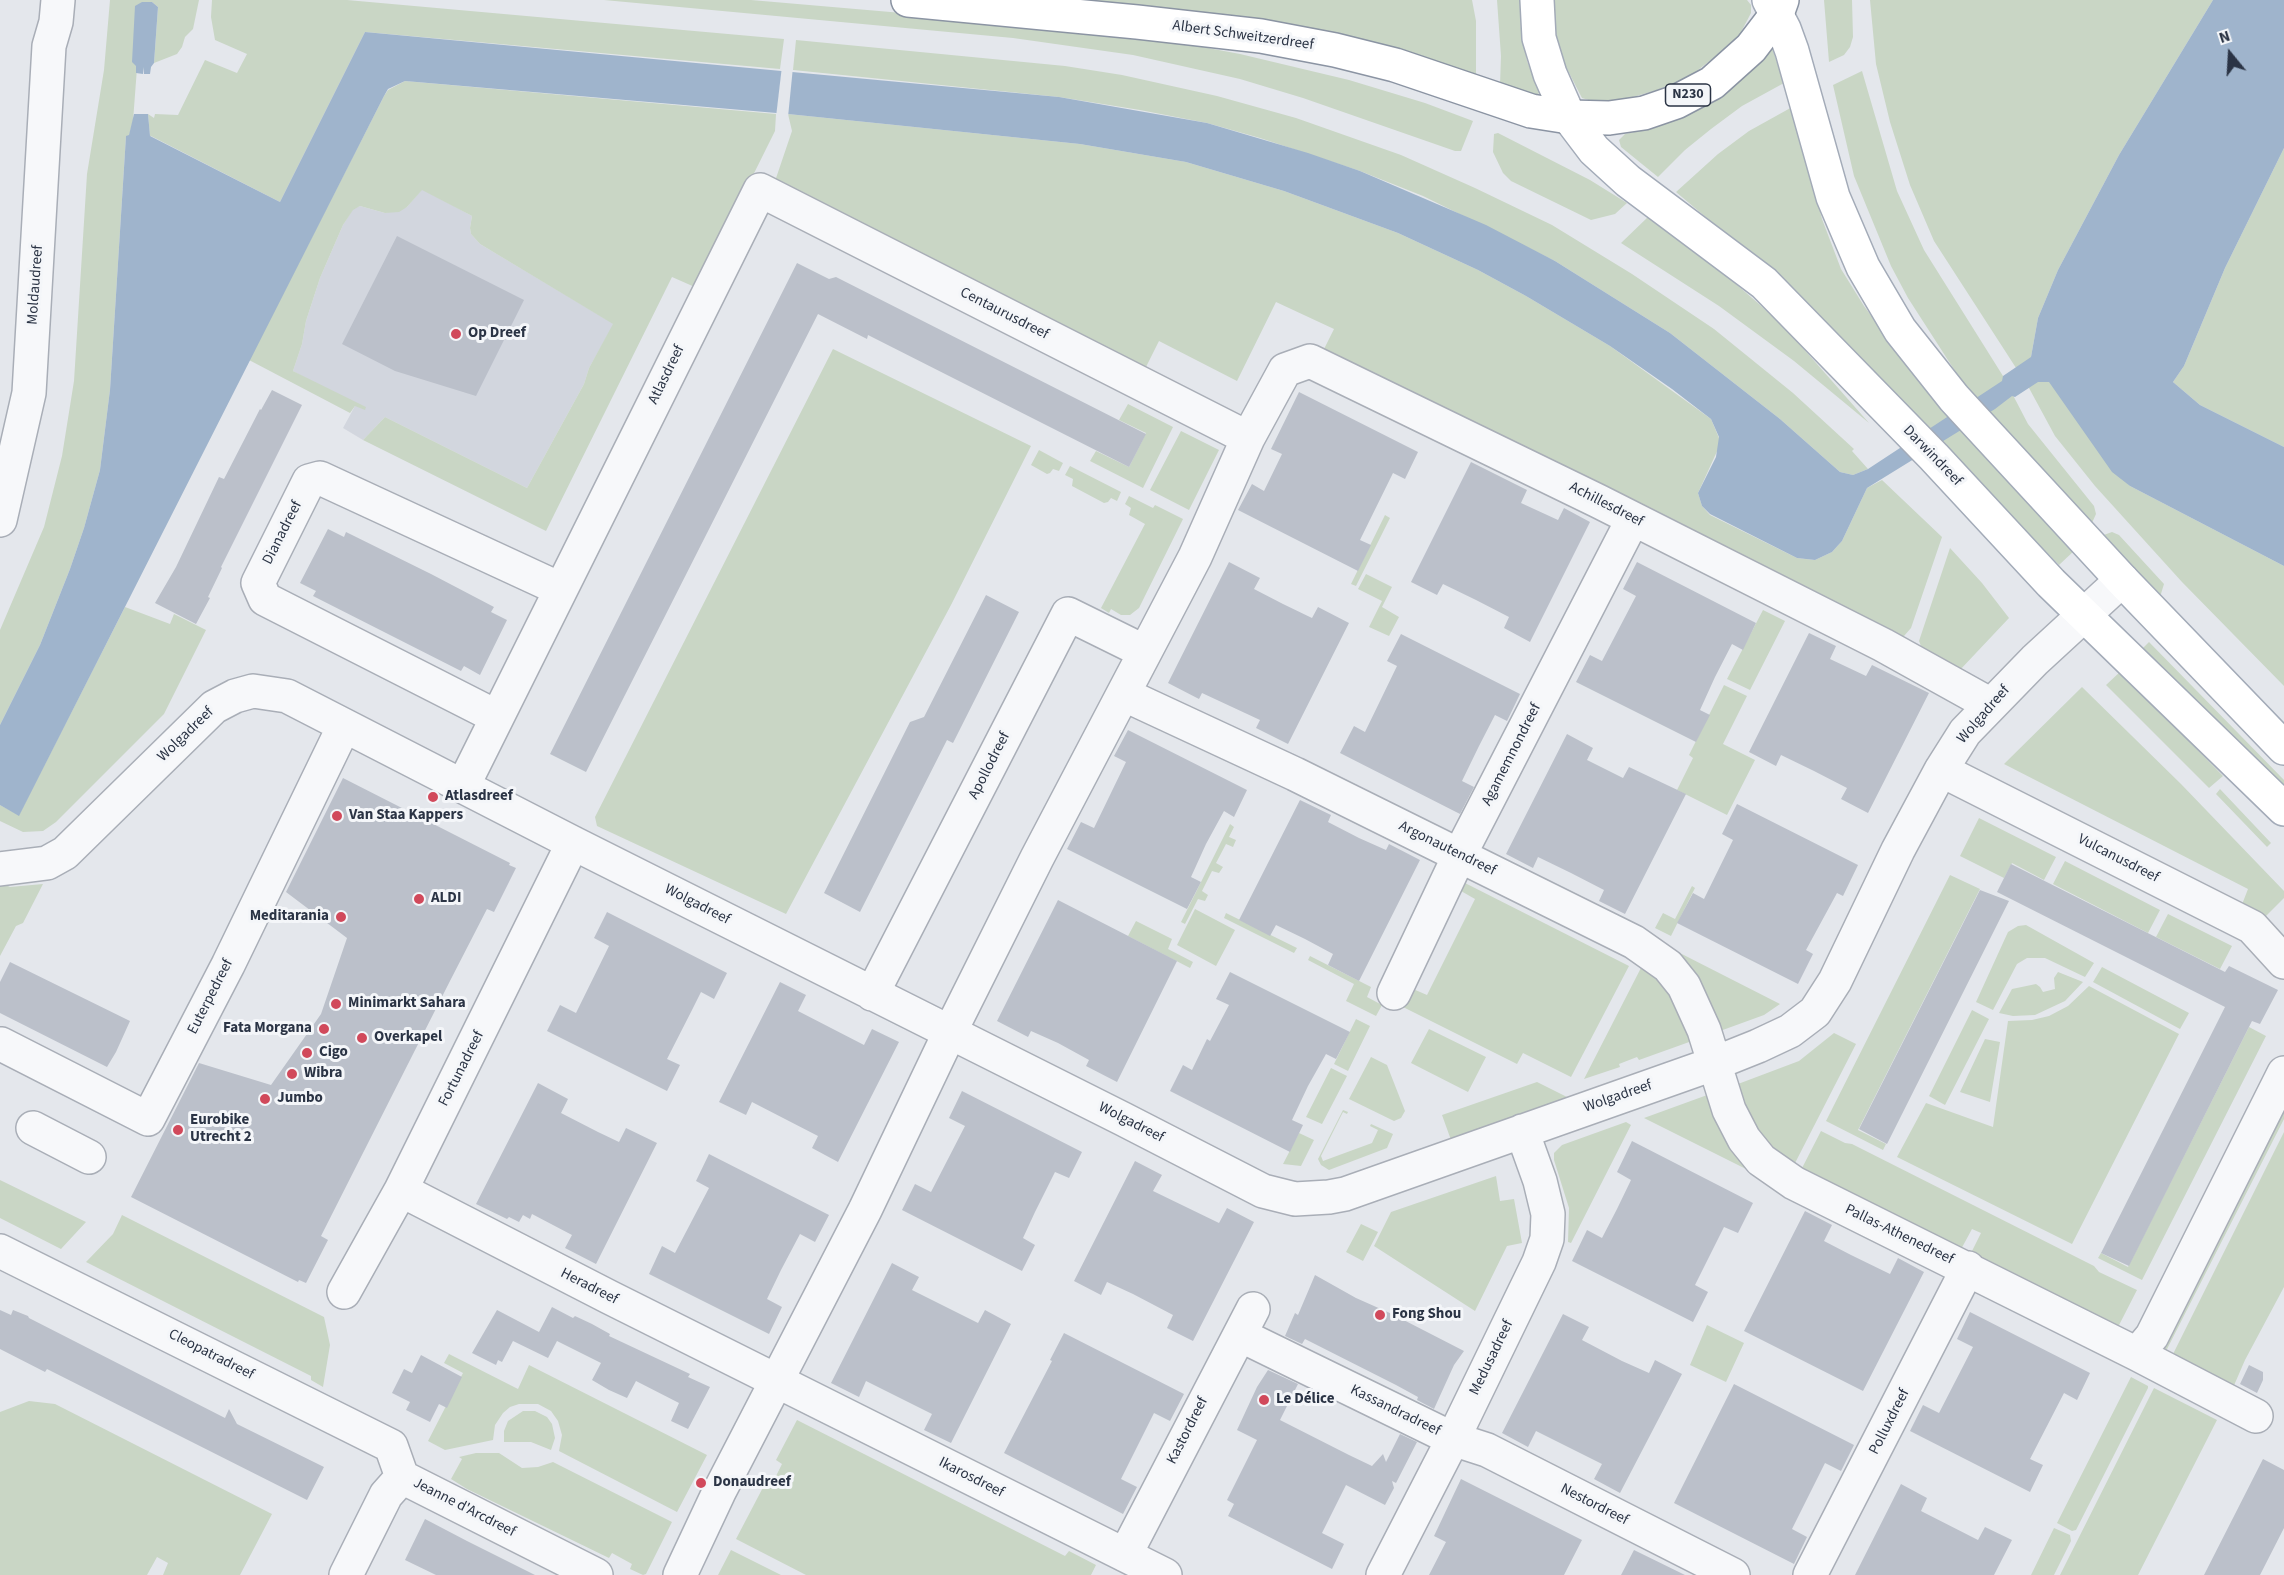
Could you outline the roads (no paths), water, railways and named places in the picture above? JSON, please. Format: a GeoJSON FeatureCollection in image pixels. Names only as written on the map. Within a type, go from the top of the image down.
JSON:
{"type":"FeatureCollection","features":[{"type":"Feature","properties":{"kind":"main road","name":"Albert Schweitzerdreef"},"geometry":{"type":"LineString","coordinates":[[908,0],[1261,36],[1335,50],[1395,65],[1531,111],[1569,117]]}},
{"type":"Feature","properties":{"kind":"main road","name":"Darwindreef"},"geometry":{"type":"LineString","coordinates":[[1537,0],[1539,38],[1550,74],[1569,117],[1594,150],[1628,181],[1764,283],[2084,615],[2284,809]]}},
{"type":"Feature","properties":{"kind":"main road","name":"N230"},"geometry":{"type":"LineString","coordinates":[[1569,117],[1644,113],[1676,102],[1712,83],[1751,48],[1776,5]]}},
{"type":"Feature","properties":{"kind":"main road"},"geometry":{"type":"LineString","coordinates":[[1776,5],[1792,51],[1833,197],[1863,267],[1900,330],[1954,398],[2122,580],[2284,748]]}},
{"type":"Feature","properties":{"kind":"street","name":"Moldaudreef"},"geometry":{"type":"LineString","coordinates":[[39,0],[39,22],[49,46]]}},
{"type":"Feature","properties":{"kind":"street","name":"Moldaudreef"},"geometry":{"type":"LineString","coordinates":[[0,520],[7,457],[29,393],[49,46],[56,22],[58,0]]}},
{"type":"Feature","properties":{"kind":"street","name":"Centaurusdreef"},"geometry":{"type":"LineString","coordinates":[[760,190],[1248,438]]}},
{"type":"Feature","properties":{"kind":"street","name":"Atlasdreef"},"geometry":{"type":"LineString","coordinates":[[463,786],[760,190]]}},
{"type":"Feature","properties":{"kind":"street","name":"Achillesdreef"},"geometry":{"type":"LineString","coordinates":[[1248,438],[1285,370],[1310,361],[1469,437],[1883,645],[1991,705]]}},
{"type":"Feature","properties":{"kind":"street"},"geometry":{"type":"LineString","coordinates":[[680,1575],[719,1492],[865,1210],[1037,858],[1210,525],[1248,438]]}},
{"type":"Feature","properties":{"kind":"street","name":"Dianadreef"},"geometry":{"type":"LineString","coordinates":[[497,717],[264,599],[258,583],[309,481],[320,478],[560,589]]}},
{"type":"Feature","properties":{"kind":"street","name":"Agamemnondreef"},"geometry":{"type":"LineString","coordinates":[[1394,993],[1460,854],[1633,519]]}},
{"type":"Feature","properties":{"kind":"street","name":"Wolgadreef"},"geometry":{"type":"LineString","coordinates":[[0,847],[13,868],[48,863],[65,853],[214,707],[235,696],[253,691],[287,696],[1263,1191],[1295,1200],[1346,1194],[1713,1064],[1790,1031],[1815,1012],[1835,981],[1898,850],[1941,770],[1965,732],[2122,580]]}},
{"type":"Feature","properties":{"kind":"street","name":"Apollodreef"},"geometry":{"type":"LineString","coordinates":[[872,994],[1068,614],[1144,652]]}},
{"type":"Feature","properties":{"kind":"street","name":"Argonautendreef"},"geometry":{"type":"LineString","coordinates":[[1123,694],[1460,854],[1634,942],[1668,966],[1684,986],[1704,1030],[1713,1064]]}},
{"type":"Feature","properties":{"kind":"street","name":"Euterpedreef"},"geometry":{"type":"LineString","coordinates":[[1,1044],[148,1119],[228,965],[344,726]]}},
{"type":"Feature","properties":{"kind":"street","name":"Vulcanusdreef"},"geometry":{"type":"LineString","coordinates":[[1941,770],[2252,927],[2284,962]]}},
{"type":"Feature","properties":{"kind":"street","name":"Fortunadreef"},"geometry":{"type":"LineString","coordinates":[[344,1292],[402,1190],[573,843]]}},
{"type":"Feature","properties":{"kind":"street","name":"Pallas-Athenedreef"},"geometry":{"type":"LineString","coordinates":[[1713,1064],[1734,1120],[1744,1139],[1761,1160],[1794,1183],[1968,1268],[2256,1416]]}},
{"type":"Feature","properties":{"kind":"street"},"geometry":{"type":"LineString","coordinates":[[2137,1354],[2152,1336],[2284,1073]]}},
{"type":"Feature","properties":{"kind":"street"},"geometry":{"type":"LineString","coordinates":[[33,1128],[89,1157]]}},
{"type":"Feature","properties":{"kind":"street","name":"Medusadreef"},"geometry":{"type":"LineString","coordinates":[[1383,1575],[1453,1439],[1548,1239],[1548,1214],[1540,1180],[1522,1131]]}},
{"type":"Feature","properties":{"kind":"street","name":"Heradreef"},"geometry":{"type":"LineString","coordinates":[[402,1190],[609,1298],[778,1380]]}},
{"type":"Feature","properties":{"kind":"street","name":"Cleopatradreef"},"geometry":{"type":"LineString","coordinates":[[0,1251],[391,1446],[402,1477]]}},
{"type":"Feature","properties":{"kind":"street","name":"Polluxdreef"},"geometry":{"type":"LineString","coordinates":[[1810,1575],[1968,1268]]}},
{"type":"Feature","properties":{"kind":"street","name":"Kassandradreef"},"geometry":{"type":"LineString","coordinates":[[1246,1322],[1453,1439]]}},
{"type":"Feature","properties":{"kind":"street","name":"Kastordreef"},"geometry":{"type":"LineString","coordinates":[[1125,1555],[1246,1322]]}},
{"type":"Feature","properties":{"kind":"street","name":"Ikarosdreef"},"geometry":{"type":"LineString","coordinates":[[778,1380],[1165,1575]]}},
{"type":"Feature","properties":{"kind":"street","name":"Nestordreef"},"geometry":{"type":"LineString","coordinates":[[1453,1439],[1487,1450],[1733,1575]]}},
{"type":"Feature","properties":{"kind":"street","name":"Jeanne d'Arcdreef"},"geometry":{"type":"LineString","coordinates":[[346,1575],[386,1495],[402,1477],[596,1575]]}},
{"type":"Feature","properties":{"kind":"water"},"geometry":{"type":"Polygon","coordinates":[[[2213,0],[2284,0],[2284,148],[2225,268],[2184,366],[2173,382],[2200,405],[2284,447],[2284,566],[2130,486],[2112,472],[2049,382],[2038,382],[2015,397],[2012,396],[1995,409],[1867,488],[1842,541],[1832,552],[1815,560],[1797,558],[1710,514],[1702,506],[1698,493],[1716,457],[1719,437],[1711,419],[1672,389],[1610,346],[1478,270],[1398,233],[1284,191],[1186,162],[1080,144],[788,114],[405,81],[388,89],[384,96],[19,816],[0,805],[0,725],[40,645],[70,569],[100,470],[110,390],[126,136],[129,135],[134,114],[148,114],[150,136],[280,202],[365,32],[1059,97],[1207,123],[1360,171],[1486,225],[1555,261],[1670,333],[1780,419],[1840,472],[1853,475],[1868,469],[2002,381],[2003,376],[2031,357],[2038,318],[2058,270],[2119,155],[2213,0]]]}},
{"type":"Feature","properties":{"kind":"water"},"geometry":{"type":"Polygon","coordinates":[[[142,2],[152,2],[158,7],[154,63],[150,74],[144,74],[143,67],[143,74],[136,73],[136,66],[132,62],[135,6],[142,2]]]}},
{"type":"Feature","properties":{"kind":"place","name":"Op Dreef"},"geometry":{"type":"Point","coordinates":[456,334]}},
{"type":"Feature","properties":{"kind":"place","name":"Atlasdreef"},"geometry":{"type":"Point","coordinates":[433,797]}},
{"type":"Feature","properties":{"kind":"place","name":"Van Staa Kappers"},"geometry":{"type":"Point","coordinates":[337,816]}},
{"type":"Feature","properties":{"kind":"place","name":"ALDI"},"geometry":{"type":"Point","coordinates":[419,899]}},
{"type":"Feature","properties":{"kind":"place","name":"Meditarania"},"geometry":{"type":"Point","coordinates":[341,917]}},
{"type":"Feature","properties":{"kind":"place","name":"Minimarkt Sahara"},"geometry":{"type":"Point","coordinates":[336,1004]}},
{"type":"Feature","properties":{"kind":"place","name":"Fata Morgana"},"geometry":{"type":"Point","coordinates":[324,1029]}},
{"type":"Feature","properties":{"kind":"place","name":"Overkapel"},"geometry":{"type":"Point","coordinates":[362,1038]}},
{"type":"Feature","properties":{"kind":"place","name":"Cigo"},"geometry":{"type":"Point","coordinates":[307,1053]}},
{"type":"Feature","properties":{"kind":"place","name":"Wibra"},"geometry":{"type":"Point","coordinates":[292,1074]}},
{"type":"Feature","properties":{"kind":"place","name":"Jumbo"},"geometry":{"type":"Point","coordinates":[265,1099]}},
{"type":"Feature","properties":{"kind":"place","name":"Eurobike Utrecht 2"},"geometry":{"type":"Point","coordinates":[178,1130]}},
{"type":"Feature","properties":{"kind":"place","name":"Fong Shou"},"geometry":{"type":"Point","coordinates":[1380,1315]}},
{"type":"Feature","properties":{"kind":"place","name":"Le Délice"},"geometry":{"type":"Point","coordinates":[1264,1400]}},
{"type":"Feature","properties":{"kind":"place","name":"Donaudreef"},"geometry":{"type":"Point","coordinates":[701,1483]}}]}
